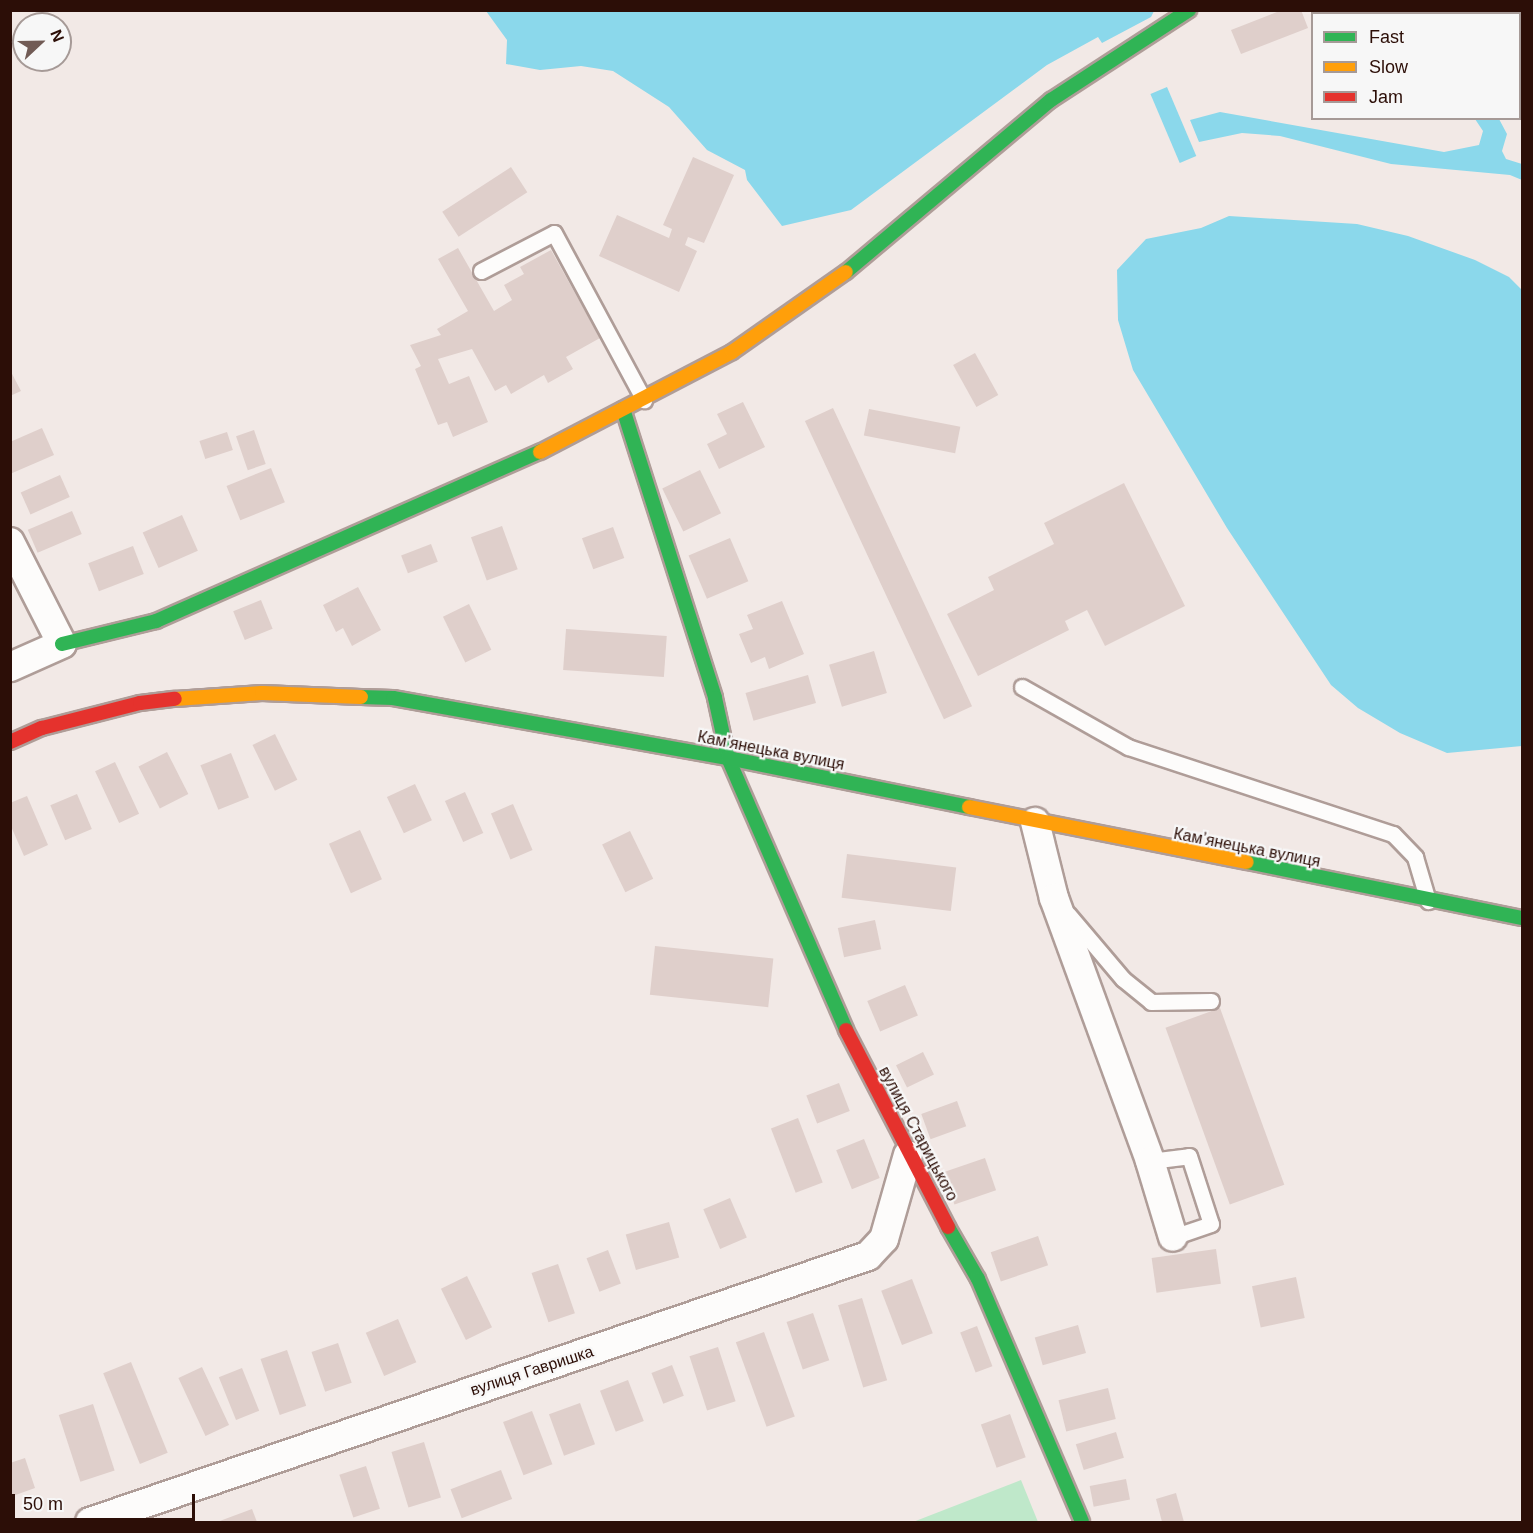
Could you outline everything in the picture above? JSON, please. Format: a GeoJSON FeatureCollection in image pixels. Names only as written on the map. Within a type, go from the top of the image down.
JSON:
{"type":"FeatureCollection","features":[{"type":"Feature","properties":{"kind":"street"},"geometry":{"type":"LineString","coordinates":[[10,667],[62,644],[156,621],[535,454],[644,400],[732,352],[847,271],[1051,100],[1189,10]]}},
{"type":"Feature","properties":{"kind":"street","name":"вулиця Старицького"},"geometry":{"type":"LineString","coordinates":[[623,409],[715,698],[728,758],[840,1017],[908,1155],[978,1279],[1050,1441],[1082,1522]]}},
{"type":"Feature","properties":{"kind":"street"},"geometry":{"type":"LineString","coordinates":[[10,542],[62,644]]}},
{"type":"Feature","properties":{"kind":"street","name":"Камʼянецька вулиця"},"geometry":{"type":"LineString","coordinates":[[10,741],[42,728],[140,703],[262,693],[393,698],[728,758],[1035,822],[1522,918]]}},
{"type":"Feature","properties":{"kind":"street"},"geometry":{"type":"LineString","coordinates":[[1035,822],[1054,898],[1150,1161],[1173,1237]]}},
{"type":"Feature","properties":{"kind":"street","name":"вулиця Гавришка"},"geometry":{"type":"LineString","coordinates":[[90,1522],[868,1256],[884,1239],[908,1155]]}},
{"type":"Feature","properties":{"kind":"lane"},"geometry":{"type":"LineString","coordinates":[[481,271],[554,233],[644,400]]}},
{"type":"Feature","properties":{"kind":"lane"},"geometry":{"type":"LineString","coordinates":[[1022,687],[1128,747],[1394,834],[1415,857],[1428,901]]}},
{"type":"Feature","properties":{"kind":"lane"},"geometry":{"type":"LineString","coordinates":[[1054,898],[1123,979],[1151,1002],[1211,1001]]}},
{"type":"Feature","properties":{"kind":"lane"},"geometry":{"type":"LineString","coordinates":[[1150,1161],[1189,1156],[1211,1224],[1173,1237]]}},
{"type":"Feature","properties":{"kind":"green space"},"geometry":{"type":"Polygon","coordinates":[[[1021,1480],[1038,1522],[913,1522],[1021,1480]]]}},
{"type":"Feature","properties":{"kind":"water"},"geometry":{"type":"Polygon","coordinates":[[[486,11],[1154,11],[1151,17],[1102,43],[1098,37],[1047,65],[851,210],[782,226],[747,180],[745,170],[707,150],[669,107],[613,71],[581,66],[540,70],[506,64],[507,40],[486,11]]]}},
{"type":"Feature","properties":{"kind":"water"},"geometry":{"type":"Polygon","coordinates":[[[1167,87],[1196,156],[1180,163],[1150,94],[1167,87]]]}},
{"type":"Feature","properties":{"kind":"water"},"geometry":{"type":"Polygon","coordinates":[[[1220,112],[1444,152],[1479,145],[1483,131],[1476,120],[1500,120],[1507,134],[1502,151],[1506,159],[1522,164],[1522,180],[1510,175],[1391,164],[1280,136],[1242,133],[1199,142],[1190,120],[1220,112]]]}},
{"type":"Feature","properties":{"kind":"water"},"geometry":{"type":"Polygon","coordinates":[[[1229,216],[1357,224],[1408,236],[1475,260],[1509,277],[1522,290],[1522,746],[1447,753],[1400,733],[1358,708],[1331,685],[1227,528],[1133,370],[1118,320],[1117,270],[1146,239],[1201,228],[1229,216]]]}},
{"type":"Feature","properties":{"kind":"building"},"geometry":{"type":"Polygon","coordinates":[[[1282,10],[1301,10],[1308,28],[1241,54],[1231,30],[1282,10]]]}},
{"type":"Feature","properties":{"kind":"building"},"geometry":{"type":"Polygon","coordinates":[[[693,157],[734,175],[704,243],[688,237],[685,245],[697,251],[679,292],[599,256],[617,215],[669,238],[672,229],[663,225],[693,157]]]}},
{"type":"Feature","properties":{"kind":"building"},"geometry":{"type":"Polygon","coordinates":[[[511,167],[527,192],[459,237],[442,212],[511,167]]]}},
{"type":"Feature","properties":{"kind":"building"},"geometry":{"type":"Polygon","coordinates":[[[458,248],[494,311],[512,300],[504,285],[524,274],[520,267],[551,250],[600,338],[566,357],[573,369],[548,383],[544,375],[511,394],[506,385],[495,391],[472,349],[438,359],[449,384],[469,376],[488,422],[453,437],[447,422],[438,425],[415,369],[421,366],[410,345],[441,335],[437,329],[468,311],[438,259],[458,248]]]}},
{"type":"Feature","properties":{"kind":"building"},"geometry":{"type":"Polygon","coordinates":[[[975,353],[998,395],[976,407],[953,365],[975,353]]]}},
{"type":"Feature","properties":{"kind":"building"},"geometry":{"type":"Polygon","coordinates":[[[10,370],[21,391],[10,396],[10,370]]]}},
{"type":"Feature","properties":{"kind":"building"},"geometry":{"type":"Polygon","coordinates":[[[743,402],[765,447],[719,469],[707,444],[727,434],[717,414],[743,402]]]}},
{"type":"Feature","properties":{"kind":"building"},"geometry":{"type":"Polygon","coordinates":[[[833,408],[972,706],[944,719],[805,421],[833,408]]]}},
{"type":"Feature","properties":{"kind":"building"},"geometry":{"type":"Polygon","coordinates":[[[869,409],[960,427],[955,453],[864,436],[869,409]]]}},
{"type":"Feature","properties":{"kind":"building"},"geometry":{"type":"Polygon","coordinates":[[[42,428],[54,455],[10,474],[10,442],[42,428]]]}},
{"type":"Feature","properties":{"kind":"building"},"geometry":{"type":"Polygon","coordinates":[[[254,430],[266,464],[248,470],[236,436],[254,430]]]}},
{"type":"Feature","properties":{"kind":"building"},"geometry":{"type":"Polygon","coordinates":[[[227,432],[233,450],[205,459],[199,441],[227,432]]]}},
{"type":"Feature","properties":{"kind":"building"},"geometry":{"type":"Polygon","coordinates":[[[271,468],[285,502],[240,520],[226,486],[271,468]]]}},
{"type":"Feature","properties":{"kind":"building"},"geometry":{"type":"Polygon","coordinates":[[[700,470],[721,513],[683,532],[662,488],[700,470]]]}},
{"type":"Feature","properties":{"kind":"building"},"geometry":{"type":"Polygon","coordinates":[[[60,475],[70,497],[30,514],[21,492],[60,475]]]}},
{"type":"Feature","properties":{"kind":"building"},"geometry":{"type":"Polygon","coordinates":[[[1124,483],[1185,606],[1105,646],[1087,610],[1065,621],[1069,630],[978,676],[947,614],[994,590],[988,577],[1054,544],[1044,523],[1124,483]]]}},
{"type":"Feature","properties":{"kind":"building"},"geometry":{"type":"Polygon","coordinates":[[[72,511],[82,534],[38,553],[28,530],[72,511]]]}},
{"type":"Feature","properties":{"kind":"building"},"geometry":{"type":"Polygon","coordinates":[[[182,515],[198,551],[159,568],[143,532],[182,515]]]}},
{"type":"Feature","properties":{"kind":"building"},"geometry":{"type":"Polygon","coordinates":[[[502,526],[518,569],[487,581],[471,537],[502,526]]]}},
{"type":"Feature","properties":{"kind":"building"},"geometry":{"type":"Polygon","coordinates":[[[613,527],[624,558],[593,569],[582,538],[613,527]]]}},
{"type":"Feature","properties":{"kind":"building"},"geometry":{"type":"Polygon","coordinates":[[[730,538],[748,581],[707,599],[689,556],[730,538]]]}},
{"type":"Feature","properties":{"kind":"building"},"geometry":{"type":"Polygon","coordinates":[[[431,544],[438,562],[408,573],[401,555],[431,544]]]}},
{"type":"Feature","properties":{"kind":"building"},"geometry":{"type":"Polygon","coordinates":[[[133,546],[144,574],[99,591],[88,563],[133,546]]]}},
{"type":"Feature","properties":{"kind":"building"},"geometry":{"type":"Polygon","coordinates":[[[358,587],[381,630],[352,646],[343,628],[336,632],[323,605],[358,587]]]}},
{"type":"Feature","properties":{"kind":"building"},"geometry":{"type":"Polygon","coordinates":[[[261,600],[273,629],[245,640],[233,611],[261,600]]]}},
{"type":"Feature","properties":{"kind":"building"},"geometry":{"type":"Polygon","coordinates":[[[782,601],[804,654],[769,669],[765,657],[751,663],[739,634],[753,629],[747,615],[782,601]]]}},
{"type":"Feature","properties":{"kind":"building"},"geometry":{"type":"Polygon","coordinates":[[[469,604],[491,650],[465,663],[443,617],[469,604]]]}},
{"type":"Feature","properties":{"kind":"building"},"geometry":{"type":"Polygon","coordinates":[[[566,629],[667,636],[664,677],[563,670],[566,629]]]}},
{"type":"Feature","properties":{"kind":"building"},"geometry":{"type":"Polygon","coordinates":[[[874,651],[887,693],[842,707],[829,665],[874,651]]]}},
{"type":"Feature","properties":{"kind":"building"},"geometry":{"type":"Polygon","coordinates":[[[808,675],[816,703],[754,721],[746,693],[808,675]]]}},
{"type":"Feature","properties":{"kind":"building"},"geometry":{"type":"Polygon","coordinates":[[[275,734],[297,780],[275,791],[253,745],[275,734]]]}},
{"type":"Feature","properties":{"kind":"building"},"geometry":{"type":"Polygon","coordinates":[[[167,752],[188,794],[160,808],[138,767],[167,752]]]}},
{"type":"Feature","properties":{"kind":"building"},"geometry":{"type":"Polygon","coordinates":[[[231,753],[249,798],[218,810],[200,765],[231,753]]]}},
{"type":"Feature","properties":{"kind":"building"},"geometry":{"type":"Polygon","coordinates":[[[115,762],[139,814],[119,823],[95,771],[115,762]]]}},
{"type":"Feature","properties":{"kind":"building"},"geometry":{"type":"Polygon","coordinates":[[[415,784],[432,820],[404,833],[387,797],[415,784]]]}},
{"type":"Feature","properties":{"kind":"building"},"geometry":{"type":"Polygon","coordinates":[[[465,792],[483,833],[463,842],[445,801],[465,792]]]}},
{"type":"Feature","properties":{"kind":"building"},"geometry":{"type":"Polygon","coordinates":[[[77,794],[92,829],[65,840],[50,805],[77,794]]]}},
{"type":"Feature","properties":{"kind":"building"},"geometry":{"type":"Polygon","coordinates":[[[27,796],[48,845],[24,856],[10,824],[10,803],[27,796]]]}},
{"type":"Feature","properties":{"kind":"building"},"geometry":{"type":"Polygon","coordinates":[[[513,804],[533,850],[510,859],[491,813],[513,804]]]}},
{"type":"Feature","properties":{"kind":"building"},"geometry":{"type":"Polygon","coordinates":[[[360,830],[382,879],[351,893],[329,844],[360,830]]]}},
{"type":"Feature","properties":{"kind":"building"},"geometry":{"type":"Polygon","coordinates":[[[630,831],[653,879],[625,892],[602,845],[630,831]]]}},
{"type":"Feature","properties":{"kind":"building"},"geometry":{"type":"Polygon","coordinates":[[[847,854],[956,867],[951,911],[842,898],[847,854]]]}},
{"type":"Feature","properties":{"kind":"building"},"geometry":{"type":"Polygon","coordinates":[[[875,920],[881,949],[844,957],[838,928],[875,920]]]}},
{"type":"Feature","properties":{"kind":"building"},"geometry":{"type":"Polygon","coordinates":[[[655,946],[773,958],[768,1007],[650,995],[655,946]]]}},
{"type":"Feature","properties":{"kind":"building"},"geometry":{"type":"Polygon","coordinates":[[[905,985],[918,1015],[880,1031],[867,1001],[905,985]]]}},
{"type":"Feature","properties":{"kind":"building"},"geometry":{"type":"Polygon","coordinates":[[[1220,1008],[1284,1185],[1230,1204],[1165,1028],[1220,1008]]]}},
{"type":"Feature","properties":{"kind":"building"},"geometry":{"type":"Polygon","coordinates":[[[923,1052],[934,1074],[907,1088],[896,1065],[923,1052]]]}},
{"type":"Feature","properties":{"kind":"building"},"geometry":{"type":"Polygon","coordinates":[[[839,1083],[850,1111],[817,1124],[806,1096],[839,1083]]]}},
{"type":"Feature","properties":{"kind":"building"},"geometry":{"type":"Polygon","coordinates":[[[957,1101],[966,1126],[931,1139],[921,1114],[957,1101]]]}},
{"type":"Feature","properties":{"kind":"building"},"geometry":{"type":"Polygon","coordinates":[[[798,1118],[823,1182],[796,1193],[771,1128],[798,1118]]]}},
{"type":"Feature","properties":{"kind":"building"},"geometry":{"type":"Polygon","coordinates":[[[864,1139],[880,1178],[852,1189],[836,1150],[864,1139]]]}},
{"type":"Feature","properties":{"kind":"building"},"geometry":{"type":"Polygon","coordinates":[[[985,1158],[996,1190],[954,1204],[943,1172],[985,1158]]]}},
{"type":"Feature","properties":{"kind":"building"},"geometry":{"type":"Polygon","coordinates":[[[730,1198],[747,1238],[720,1249],[703,1209],[730,1198]]]}},
{"type":"Feature","properties":{"kind":"building"},"geometry":{"type":"Polygon","coordinates":[[[669,1222],[679,1258],[636,1270],[626,1234],[669,1222]]]}},
{"type":"Feature","properties":{"kind":"building"},"geometry":{"type":"Polygon","coordinates":[[[1038,1236],[1048,1265],[1001,1282],[991,1252],[1038,1236]]]}},
{"type":"Feature","properties":{"kind":"building"},"geometry":{"type":"Polygon","coordinates":[[[1216,1249],[1221,1284],[1157,1293],[1152,1258],[1216,1249]]]}},
{"type":"Feature","properties":{"kind":"building"},"geometry":{"type":"Polygon","coordinates":[[[608,1250],[621,1284],[599,1292],[587,1258],[608,1250]]]}},
{"type":"Feature","properties":{"kind":"building"},"geometry":{"type":"Polygon","coordinates":[[[558,1264],[575,1313],[548,1322],[532,1273],[558,1264]]]}},
{"type":"Feature","properties":{"kind":"building"},"geometry":{"type":"Polygon","coordinates":[[[467,1276],[492,1327],[466,1340],[441,1289],[467,1276]]]}},
{"type":"Feature","properties":{"kind":"building"},"geometry":{"type":"Polygon","coordinates":[[[1296,1277],[1305,1318],[1261,1327],[1252,1286],[1296,1277]]]}},
{"type":"Feature","properties":{"kind":"building"},"geometry":{"type":"Polygon","coordinates":[[[912,1279],[933,1333],[902,1345],[881,1291],[912,1279]]]}},
{"type":"Feature","properties":{"kind":"building"},"geometry":{"type":"Polygon","coordinates":[[[862,1298],[887,1380],[863,1388],[838,1305],[862,1298]]]}},
{"type":"Feature","properties":{"kind":"building"},"geometry":{"type":"Polygon","coordinates":[[[813,1313],[829,1360],[803,1369],[787,1322],[813,1313]]]}},
{"type":"Feature","properties":{"kind":"building"},"geometry":{"type":"Polygon","coordinates":[[[398,1319],[416,1362],[384,1376],[366,1333],[398,1319]]]}},
{"type":"Feature","properties":{"kind":"building"},"geometry":{"type":"Polygon","coordinates":[[[1078,1325],[1086,1353],[1043,1365],[1035,1337],[1078,1325]]]}},
{"type":"Feature","properties":{"kind":"building"},"geometry":{"type":"Polygon","coordinates":[[[977,1326],[992,1366],[976,1373],[960,1332],[977,1326]]]}},
{"type":"Feature","properties":{"kind":"building"},"geometry":{"type":"Polygon","coordinates":[[[764,1332],[795,1417],[767,1427],[736,1342],[764,1332]]]}},
{"type":"Feature","properties":{"kind":"building"},"geometry":{"type":"Polygon","coordinates":[[[338,1343],[352,1383],[325,1392],[312,1352],[338,1343]]]}},
{"type":"Feature","properties":{"kind":"building"},"geometry":{"type":"Polygon","coordinates":[[[718,1347],[736,1401],[707,1410],[689,1356],[718,1347]]]}},
{"type":"Feature","properties":{"kind":"building"},"geometry":{"type":"Polygon","coordinates":[[[287,1350],[306,1406],[280,1415],[261,1359],[287,1350]]]}},
{"type":"Feature","properties":{"kind":"building"},"geometry":{"type":"Polygon","coordinates":[[[131,1362],[168,1453],[140,1464],[103,1373],[131,1362]]]}},
{"type":"Feature","properties":{"kind":"building"},"geometry":{"type":"Polygon","coordinates":[[[672,1365],[684,1396],[663,1404],[651,1373],[672,1365]]]}},
{"type":"Feature","properties":{"kind":"building"},"geometry":{"type":"Polygon","coordinates":[[[202,1367],[229,1425],[205,1436],[178,1378],[202,1367]]]}},
{"type":"Feature","properties":{"kind":"building"},"geometry":{"type":"Polygon","coordinates":[[[242,1368],[259,1411],[236,1420],[219,1377],[242,1368]]]}},
{"type":"Feature","properties":{"kind":"building"},"geometry":{"type":"Polygon","coordinates":[[[628,1380],[644,1421],[616,1432],[600,1391],[628,1380]]]}},
{"type":"Feature","properties":{"kind":"building"},"geometry":{"type":"Polygon","coordinates":[[[1108,1388],[1116,1419],[1066,1431],[1059,1400],[1108,1388]]]}},
{"type":"Feature","properties":{"kind":"building"},"geometry":{"type":"Polygon","coordinates":[[[580,1403],[595,1444],[564,1456],[549,1414],[580,1403]]]}},
{"type":"Feature","properties":{"kind":"building"},"geometry":{"type":"Polygon","coordinates":[[[93,1404],[115,1471],[80,1482],[59,1415],[93,1404]]]}},
{"type":"Feature","properties":{"kind":"building"},"geometry":{"type":"Polygon","coordinates":[[[532,1411],[552,1464],[523,1475],[503,1422],[532,1411]]]}},
{"type":"Feature","properties":{"kind":"building"},"geometry":{"type":"Polygon","coordinates":[[[1010,1414],[1026,1457],[997,1468],[981,1425],[1010,1414]]]}},
{"type":"Feature","properties":{"kind":"building"},"geometry":{"type":"Polygon","coordinates":[[[1116,1432],[1124,1458],[1084,1470],[1076,1444],[1116,1432]]]}},
{"type":"Feature","properties":{"kind":"building"},"geometry":{"type":"Polygon","coordinates":[[[424,1442],[441,1497],[408,1507],[391,1452],[424,1442]]]}},
{"type":"Feature","properties":{"kind":"building"},"geometry":{"type":"Polygon","coordinates":[[[25,1458],[35,1488],[10,1497],[10,1463],[25,1458]]]}},
{"type":"Feature","properties":{"kind":"building"},"geometry":{"type":"Polygon","coordinates":[[[366,1466],[380,1509],[353,1517],[339,1475],[366,1466]]]}},
{"type":"Feature","properties":{"kind":"building"},"geometry":{"type":"Polygon","coordinates":[[[501,1470],[512,1499],[462,1518],[451,1489],[501,1470]]]}},
{"type":"Feature","properties":{"kind":"building"},"geometry":{"type":"Polygon","coordinates":[[[1126,1479],[1130,1500],[1094,1507],[1090,1486],[1126,1479]]]}},
{"type":"Feature","properties":{"kind":"building"},"geometry":{"type":"Polygon","coordinates":[[[1176,1493],[1184,1522],[1162,1522],[1156,1499],[1176,1493]]]}},
{"type":"Feature","properties":{"kind":"building"},"geometry":{"type":"Polygon","coordinates":[[[252,1509],[257,1522],[217,1522],[252,1509]]]}},
{"type":"Feature","properties":{"kind":"traffic: fast"},"geometry":{"type":"LineString","coordinates":[[846,272],[1051,100],[1189,10]]}},
{"type":"Feature","properties":{"kind":"traffic: fast"},"geometry":{"type":"LineString","coordinates":[[623,409],[715,698],[728,758],[846,1030]]}},
{"type":"Feature","properties":{"kind":"traffic: fast"},"geometry":{"type":"LineString","coordinates":[[62,644],[156,621],[540,452]]}},
{"type":"Feature","properties":{"kind":"traffic: fast"},"geometry":{"type":"LineString","coordinates":[[361,697],[393,698],[728,758],[969,807]]}},
{"type":"Feature","properties":{"kind":"traffic: fast"},"geometry":{"type":"LineString","coordinates":[[1247,862],[1522,918]]}},
{"type":"Feature","properties":{"kind":"traffic: fast"},"geometry":{"type":"LineString","coordinates":[[948,1227],[978,1279],[1082,1522]]}},
{"type":"Feature","properties":{"kind":"traffic: slow"},"geometry":{"type":"LineString","coordinates":[[540,452],[732,352],[846,272]]}},
{"type":"Feature","properties":{"kind":"traffic: slow"},"geometry":{"type":"LineString","coordinates":[[175,699],[262,693],[361,697]]}},
{"type":"Feature","properties":{"kind":"traffic: slow"},"geometry":{"type":"LineString","coordinates":[[969,807],[1247,862]]}},
{"type":"Feature","properties":{"kind":"traffic: jam"},"geometry":{"type":"LineString","coordinates":[[10,742],[42,728],[140,703],[175,699]]}},
{"type":"Feature","properties":{"kind":"traffic: jam"},"geometry":{"type":"LineString","coordinates":[[846,1030],[948,1227]]}}]}
